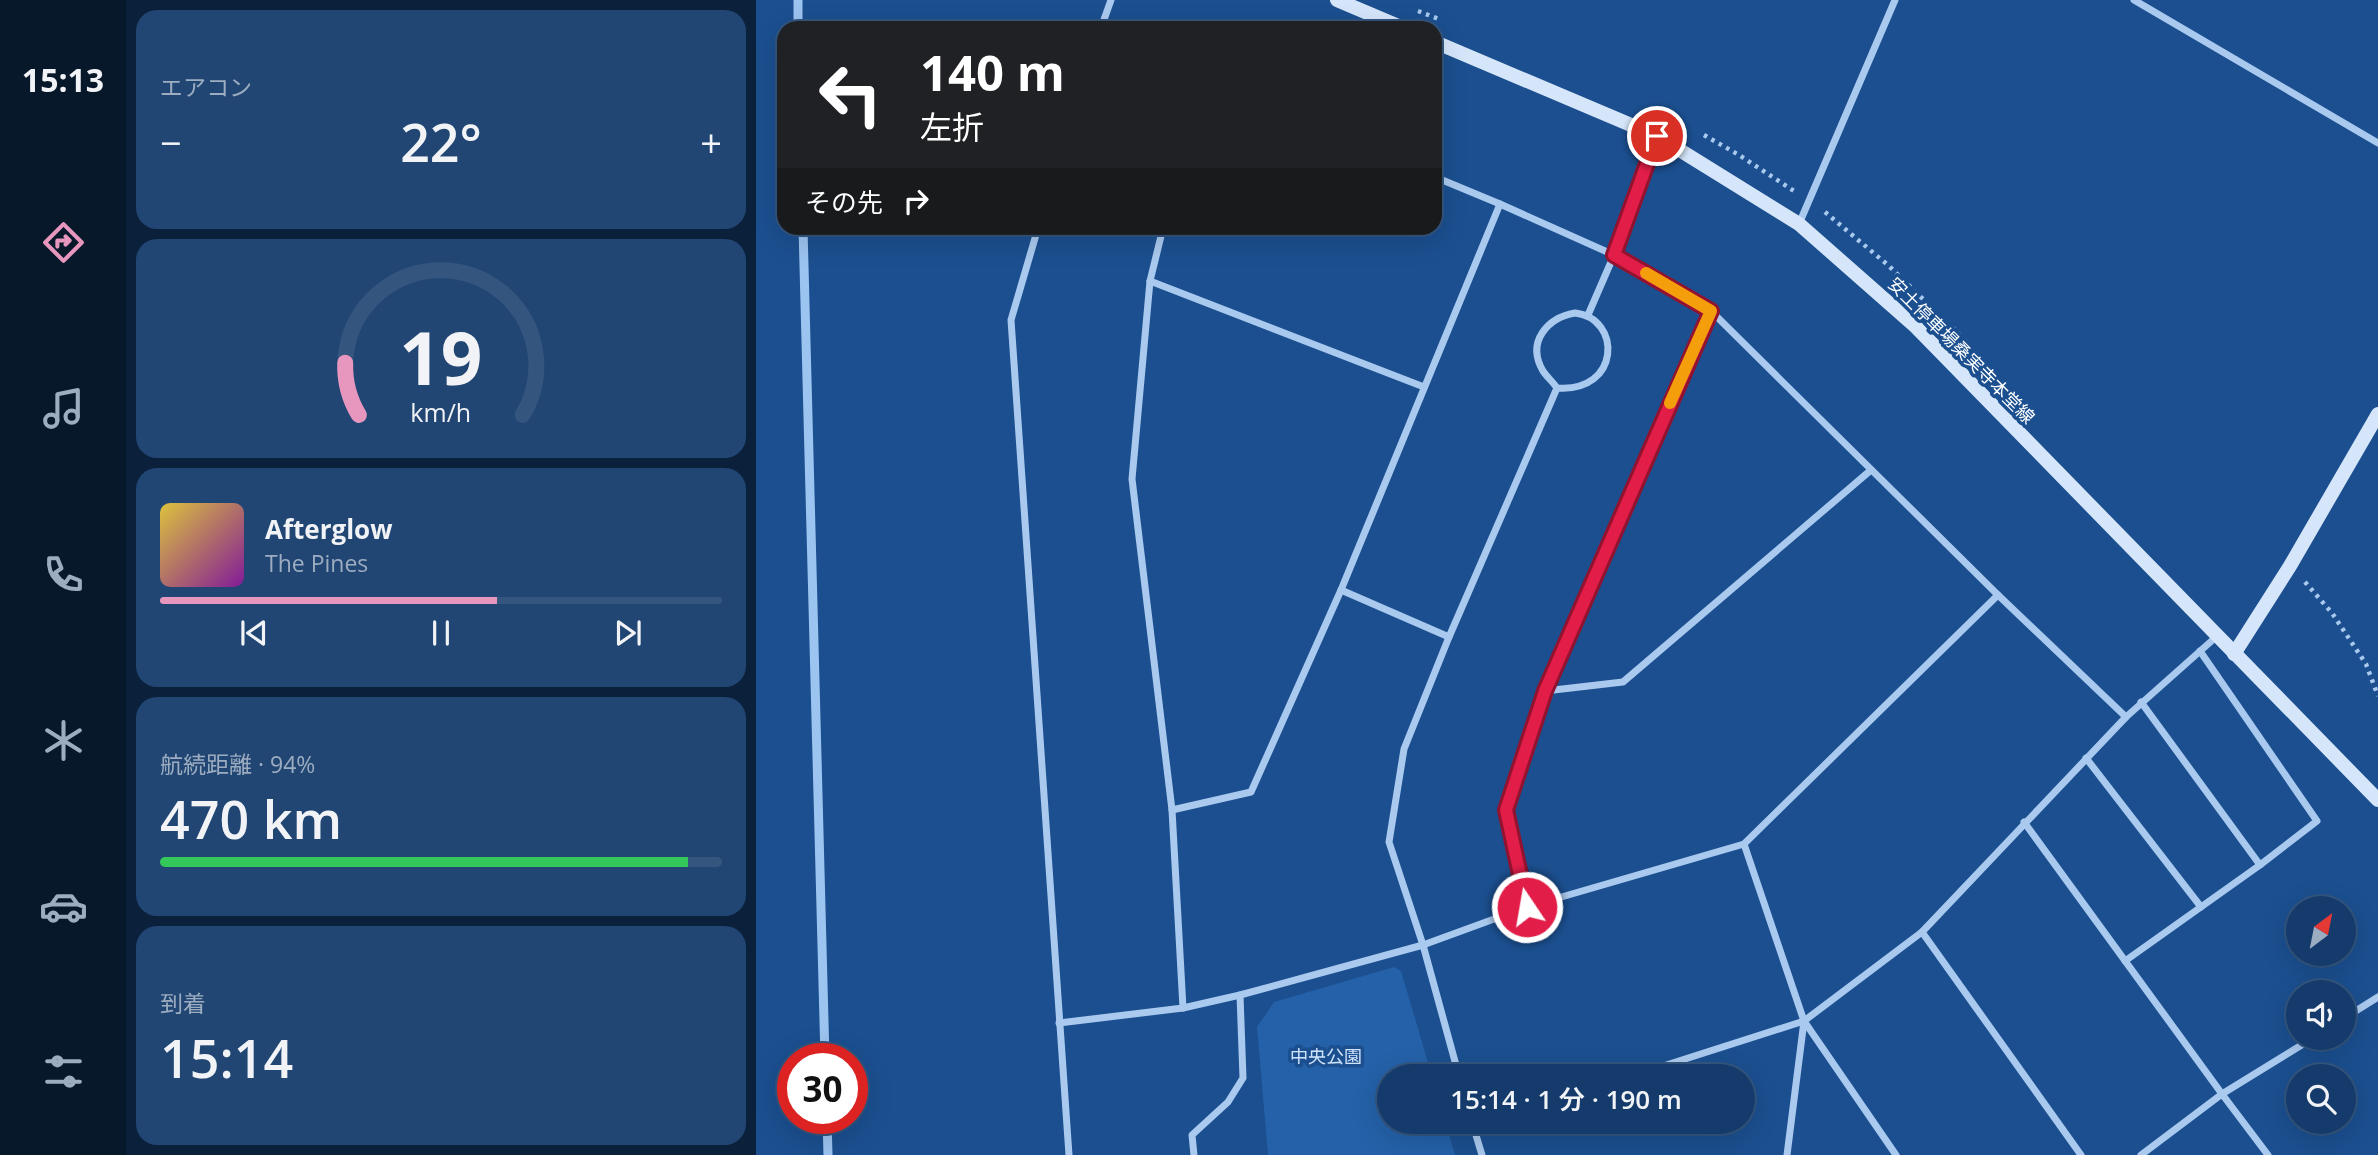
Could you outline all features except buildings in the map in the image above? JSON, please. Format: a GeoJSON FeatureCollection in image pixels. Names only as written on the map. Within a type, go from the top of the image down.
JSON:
{"type":"FeatureCollection","features":[{"type":"Feature","properties":{"kind":"main road"},"geometry":{"type":"LineString","coordinates":[[1337,0],[1386,21]]}},
{"type":"Feature","properties":{"kind":"main road","name":"安土停車場桑実寺本堂線"},"geometry":{"type":"LineString","coordinates":[[1442,44],[1657,136],[1799,224],[1916,327],[2378,800]]}},
{"type":"Feature","properties":{"kind":"main road"},"geometry":{"type":"LineString","coordinates":[[2234,654],[2290,566],[2378,414]]}},
{"type":"Feature","properties":{"kind":"street"},"geometry":{"type":"LineString","coordinates":[[1104,21],[1111,0]]}},
{"type":"Feature","properties":{"kind":"street"},"geometry":{"type":"LineString","coordinates":[[1799,224],[1895,0]]}},
{"type":"Feature","properties":{"kind":"street"},"geometry":{"type":"LineString","coordinates":[[2134,0],[2378,143]]}},
{"type":"Feature","properties":{"kind":"street"},"geometry":{"type":"LineString","coordinates":[[1588,314],[1614,255],[1657,136]]}},
{"type":"Feature","properties":{"kind":"street"},"geometry":{"type":"LineString","coordinates":[[1442,180],[1614,255],[1711,311],[2126,717]]}},
{"type":"Feature","properties":{"kind":"street"},"geometry":{"type":"LineString","coordinates":[[1172,810],[1251,793],[1341,590],[1500,204]]}},
{"type":"Feature","properties":{"kind":"street"},"geometry":{"type":"LineString","coordinates":[[1036,235],[1011,320],[1069,1155]]}},
{"type":"Feature","properties":{"kind":"street"},"geometry":{"type":"LineString","coordinates":[[1161,235],[1150,281],[1132,479],[1172,810],[1183,1008]]}},
{"type":"Feature","properties":{"kind":"street"},"geometry":{"type":"LineString","coordinates":[[1150,281],[1423,387]]}},
{"type":"Feature","properties":{"kind":"street"},"geometry":{"type":"LineString","coordinates":[[1527,907],[1506,810],[1545,691],[1711,311]]}},
{"type":"Feature","properties":{"kind":"street"},"geometry":{"type":"LineString","coordinates":[[1588,314],[1603,332],[1607,342],[1605,365],[1592,382],[1569,389],[1557,388],[1542,370],[1539,338],[1553,320],[1563,315],[1588,314]]}},
{"type":"Feature","properties":{"kind":"street"},"geometry":{"type":"LineString","coordinates":[[1457,1064],[1423,945],[1388,842],[1404,749],[1557,388]]}},
{"type":"Feature","properties":{"kind":"street"},"geometry":{"type":"LineString","coordinates":[[1545,691],[1623,682],[1871,470]]}},
{"type":"Feature","properties":{"kind":"street"},"geometry":{"type":"LineString","coordinates":[[1341,590],[1449,638]]}},
{"type":"Feature","properties":{"kind":"street"},"geometry":{"type":"LineString","coordinates":[[1059,1023],[1183,1008],[1240,995],[1423,945],[1527,907],[1744,844],[1998,594]]}},
{"type":"Feature","properties":{"kind":"street"},"geometry":{"type":"LineString","coordinates":[[1670,1064],[1804,1021],[1922,932],[2126,717],[2216,637]]}},
{"type":"Feature","properties":{"kind":"street"},"geometry":{"type":"LineString","coordinates":[[2125,961],[2317,821],[2200,652]]}},
{"type":"Feature","properties":{"kind":"street"},"geometry":{"type":"LineString","coordinates":[[2141,702],[2260,865]]}},
{"type":"Feature","properties":{"kind":"street"},"geometry":{"type":"LineString","coordinates":[[2086,758],[2200,907]]}},
{"type":"Feature","properties":{"kind":"street"},"geometry":{"type":"LineString","coordinates":[[2024,822],[2268,1155]]}},
{"type":"Feature","properties":{"kind":"street"},"geometry":{"type":"LineString","coordinates":[[1744,844],[1804,1021],[1896,1155]]}},
{"type":"Feature","properties":{"kind":"street"},"geometry":{"type":"LineString","coordinates":[[1922,932],[2081,1155]]}},
{"type":"Feature","properties":{"kind":"street"},"geometry":{"type":"LineString","coordinates":[[1194,1155],[1192,1135],[1228,1102],[1243,1078],[1240,995]]}},
{"type":"Feature","properties":{"kind":"street"},"geometry":{"type":"LineString","coordinates":[[2356,1011],[2378,997]]}},
{"type":"Feature","properties":{"kind":"street"},"geometry":{"type":"LineString","coordinates":[[1787,1155],[1804,1021]]}},
{"type":"Feature","properties":{"kind":"street"},"geometry":{"type":"LineString","coordinates":[[2141,1155],[2222,1094],[2294,1050]]}},
{"type":"Feature","properties":{"kind":"street"},"geometry":{"type":"LineString","coordinates":[[1476,1134],[1482,1155]]}},
{"type":"Feature","properties":{"kind":"path"},"geometry":{"type":"LineString","coordinates":[[2290,566],[2332,613],[2366,664],[2378,696]]}},
{"type":"Feature","properties":{"kind":"green space","name":"中央公園"},"geometry":{"type":"Polygon","coordinates":[[[1394,967],[1401,971],[1428,1064],[1377,1064],[1377,1134],[1449,1134],[1455,1155],[1268,1155],[1257,1027],[1274,1002],[1394,967]]]}},
{"type":"Feature","properties":{"kind":"waterway"},"geometry":{"type":"LineString","coordinates":[[798,0],[798,21]]}},
{"type":"Feature","properties":{"kind":"waterway"},"geometry":{"type":"LineString","coordinates":[[803,235],[825,1043]]}},
{"type":"Feature","properties":{"kind":"waterway"},"geometry":{"type":"LineString","coordinates":[[827,1134],[828,1155]]}},
{"type":"Feature","properties":{"kind":"slow traffic"},"geometry":{"type":"LineString","coordinates":[[1646,273],[1711,311],[1670,403]]}},
{"type":"Feature","properties":{"kind":"route"},"geometry":{"type":"LineString","coordinates":[[1527,907],[1506,810],[1545,691],[1711,311],[1614,255],[1657,136]]}}]}
